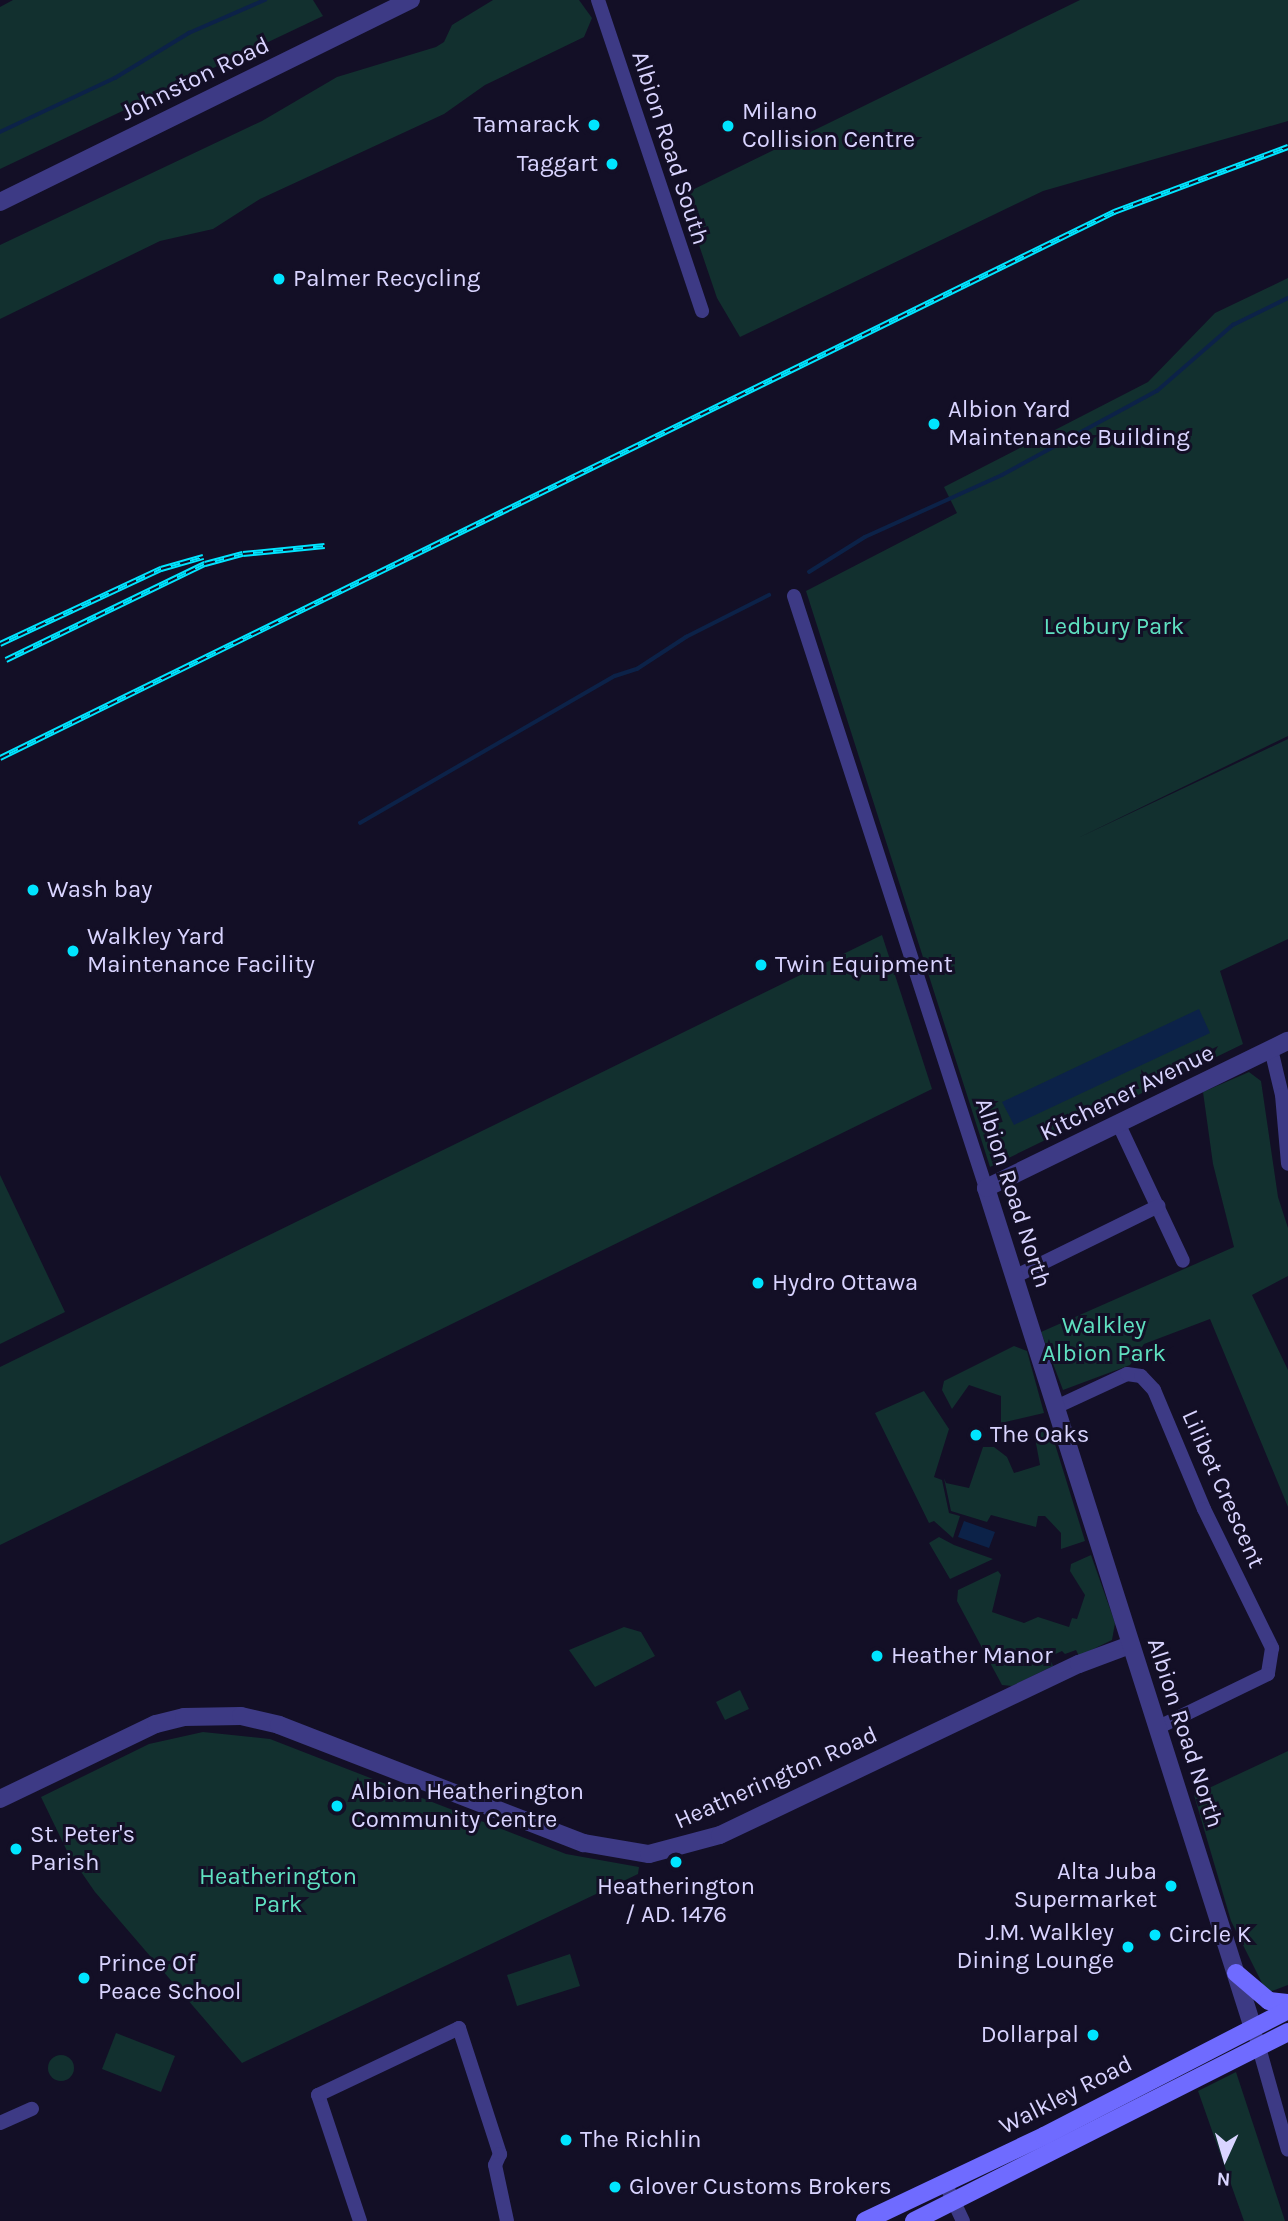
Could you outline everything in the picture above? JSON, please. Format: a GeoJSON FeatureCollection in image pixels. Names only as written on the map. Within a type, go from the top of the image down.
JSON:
{"type":"FeatureCollection","features":[{"type":"Feature","properties":{"kind":"main road"},"geometry":{"type":"LineString","coordinates":[[1236,1973],[1269,2001],[1288,2003]]}},
{"type":"Feature","properties":{"kind":"main road","name":"Walkley Road"},"geometry":{"type":"LineString","coordinates":[[864,2221],[1288,2010]]}},
{"type":"Feature","properties":{"kind":"main road","name":"Walkley Road"},"geometry":{"type":"LineString","coordinates":[[914,2221],[1288,2032]]}},
{"type":"Feature","properties":{"kind":"street","name":"Johnston Road"},"geometry":{"type":"LineString","coordinates":[[0,202],[411,0]]}},
{"type":"Feature","properties":{"kind":"street","name":"Albion Road South"},"geometry":{"type":"LineString","coordinates":[[598,0],[702,311]]}},
{"type":"Feature","properties":{"kind":"street","name":"Albion Road North"},"geometry":{"type":"LineString","coordinates":[[794,596],[986,1188],[1130,1645],[1159,1727],[1285,2125],[1288,2150]]}},
{"type":"Feature","properties":{"kind":"street","name":"Kitchener Avenue"},"geometry":{"type":"LineString","coordinates":[[986,1188],[1288,1041]]}},
{"type":"Feature","properties":{"kind":"street"},"geometry":{"type":"LineString","coordinates":[[1271,1049],[1282,1095],[1288,1164]]}},
{"type":"Feature","properties":{"kind":"street"},"geometry":{"type":"LineString","coordinates":[[1119,1125],[1184,1261]]}},
{"type":"Feature","properties":{"kind":"street"},"geometry":{"type":"LineString","coordinates":[[1014,1277],[1158,1206]]}},
{"type":"Feature","properties":{"kind":"street","name":"Lilibet Crescent"},"geometry":{"type":"LineString","coordinates":[[1056,1407],[1128,1374],[1141,1376],[1154,1390],[1205,1509],[1272,1647],[1268,1674],[1159,1727]]}},
{"type":"Feature","properties":{"kind":"street","name":"Heatherington Road"},"geometry":{"type":"LineString","coordinates":[[0,1800],[156,1724],[184,1717],[241,1716],[305,1734],[584,1843],[630,1853],[659,1852],[720,1835],[1079,1664],[1130,1645]]}},
{"type":"Feature","properties":{"kind":"street"},"geometry":{"type":"LineString","coordinates":[[360,2221],[318,2095],[459,2028],[500,2154],[495,2165],[507,2221]]}},
{"type":"Feature","properties":{"kind":"street"},"geometry":{"type":"LineString","coordinates":[[0,2123],[32,2109]]}},
{"type":"Feature","properties":{"kind":"street"},"geometry":{"type":"LineString","coordinates":[[945,2183],[963,2221]]}},
{"type":"Feature","properties":{"kind":"green space"},"geometry":{"type":"Polygon","coordinates":[[[13,0],[313,0],[323,16],[0,169],[0,7],[13,0]]]}},
{"type":"Feature","properties":{"kind":"green space"},"geometry":{"type":"Polygon","coordinates":[[[493,0],[579,0],[592,18],[584,37],[485,85],[444,114],[260,199],[213,229],[160,241],[0,319],[0,245],[262,121],[337,77],[436,47],[444,42],[452,25],[493,0]]]}},
{"type":"Feature","properties":{"kind":"green space"},"geometry":{"type":"Polygon","coordinates":[[[1080,0],[1288,0],[1288,121],[1043,191],[740,337],[717,298],[682,195],[1080,0]]]}},
{"type":"Feature","properties":{"kind":"green space","name":"Ledbury Park"},"geometry":{"type":"Polygon","coordinates":[[[1288,278],[1288,736],[1078,838],[1288,739],[1288,939],[1220,971],[1243,1044],[990,1167],[806,591],[957,513],[944,487],[1148,382],[1215,313],[1288,278]]]}},
{"type":"Feature","properties":{"kind":"green space"},"geometry":{"type":"Polygon","coordinates":[[[882,935],[932,1089],[0,1545],[0,1367],[882,935]]]}},
{"type":"Feature","properties":{"kind":"green space","name":"Walkley Albion Park"},"geometry":{"type":"Polygon","coordinates":[[[1249,1072],[1261,1081],[1278,1197],[1288,1228],[1288,1276],[1252,1295],[1288,1370],[1288,1507],[1210,1319],[1144,1344],[1130,1365],[1063,1390],[1041,1332],[1234,1247],[1213,1164],[1203,1092],[1249,1072]]]}},
{"type":"Feature","properties":{"kind":"green space"},"geometry":{"type":"Polygon","coordinates":[[[0,1175],[65,1312],[0,1344],[0,1175]]]}},
{"type":"Feature","properties":{"kind":"green space"},"geometry":{"type":"Polygon","coordinates":[[[1014,1346],[1027,1351],[1044,1413],[1001,1423],[1001,1396],[969,1385],[952,1409],[942,1390],[944,1381],[1014,1346]]]}},
{"type":"Feature","properties":{"kind":"green space"},"geometry":{"type":"Polygon","coordinates":[[[924,1391],[949,1429],[934,1477],[942,1480],[949,1513],[960,1516],[953,1538],[934,1521],[929,1523],[875,1413],[924,1391]]]}},
{"type":"Feature","properties":{"kind":"green space"},"geometry":{"type":"Polygon","coordinates":[[[1050,1428],[1085,1541],[1061,1549],[1061,1533],[1045,1516],[1038,1516],[1036,1527],[991,1515],[987,1522],[951,1511],[944,1478],[946,1483],[969,1488],[983,1447],[994,1447],[1007,1457],[1014,1473],[1040,1465],[1035,1438],[1040,1430],[1050,1428]]]}},
{"type":"Feature","properties":{"kind":"green space"},"geometry":{"type":"Polygon","coordinates":[[[939,1537],[993,1559],[950,1579],[929,1543],[939,1537]]]}},
{"type":"Feature","properties":{"kind":"green space"},"geometry":{"type":"Polygon","coordinates":[[[1091,1555],[1115,1623],[1112,1640],[1079,1656],[1076,1650],[1065,1654],[1062,1651],[1049,1657],[1053,1666],[1012,1686],[1002,1685],[957,1601],[958,1590],[998,1571],[1001,1575],[992,1612],[1024,1623],[1038,1617],[1069,1627],[1072,1618],[1077,1619],[1085,1595],[1070,1571],[1071,1564],[1091,1555]]]}},
{"type":"Feature","properties":{"kind":"green space"},"geometry":{"type":"Polygon","coordinates":[[[624,1627],[641,1632],[655,1656],[595,1687],[569,1650],[624,1627]]]}},
{"type":"Feature","properties":{"kind":"green space"},"geometry":{"type":"Polygon","coordinates":[[[740,1690],[749,1709],[725,1720],[716,1702],[740,1690]]]}},
{"type":"Feature","properties":{"kind":"green space","name":"Heatherington Park"},"geometry":{"type":"Polygon","coordinates":[[[203,1732],[270,1739],[566,1854],[639,1867],[638,1874],[242,2063],[95,1892],[68,1853],[41,1797],[149,1744],[203,1732]]]}},
{"type":"Feature","properties":{"kind":"green space"},"geometry":{"type":"Polygon","coordinates":[[[1288,1751],[1288,1985],[1267,1993],[1231,1921],[1194,1795],[1288,1751]]]}},
{"type":"Feature","properties":{"kind":"green space"},"geometry":{"type":"Polygon","coordinates":[[[570,1954],[580,1986],[517,2006],[507,1975],[570,1954]]]}},
{"type":"Feature","properties":{"kind":"green space"},"geometry":{"type":"Polygon","coordinates":[[[116,2033],[175,2056],[161,2092],[102,2069],[116,2033]]]}},
{"type":"Feature","properties":{"kind":"green space"},"geometry":{"type":"Polygon","coordinates":[[[61,2055],[70,2059],[74,2068],[70,2077],[61,2081],[52,2077],[48,2068],[52,2059],[61,2055]]]}},
{"type":"Feature","properties":{"kind":"green space"},"geometry":{"type":"Polygon","coordinates":[[[1236,2072],[1285,2221],[1244,2221],[1198,2091],[1236,2072]]]}},
{"type":"Feature","properties":{"kind":"water"},"geometry":{"type":"Polygon","coordinates":[[[1199,1009],[1210,1033],[1014,1125],[1002,1102],[1199,1009]]]}},
{"type":"Feature","properties":{"kind":"water"},"geometry":{"type":"Polygon","coordinates":[[[964,1521],[995,1532],[989,1548],[958,1537],[964,1521]]]}},
{"type":"Feature","properties":{"kind":"waterway"},"geometry":{"type":"LineString","coordinates":[[0,132],[115,78],[189,33],[265,0]]}},
{"type":"Feature","properties":{"kind":"waterway"},"geometry":{"type":"LineString","coordinates":[[809,572],[865,537],[1002,475],[1157,391],[1233,325],[1288,298]]}},
{"type":"Feature","properties":{"kind":"waterway"},"geometry":{"type":"LineString","coordinates":[[360,823],[615,676],[637,669],[686,637],[769,595]]}},
{"type":"Feature","properties":{"kind":"railway"},"geometry":{"type":"LineString","coordinates":[[0,758],[1114,212],[1288,147]]}},
{"type":"Feature","properties":{"kind":"railway"},"geometry":{"type":"LineString","coordinates":[[6,660],[205,564],[243,554],[325,546]]}},
{"type":"Feature","properties":{"kind":"railway"},"geometry":{"type":"LineString","coordinates":[[0,644],[161,569],[203,557]]}},
{"type":"Feature","properties":{"kind":"place","name":"Tamarack"},"geometry":{"type":"Point","coordinates":[594,125]}},
{"type":"Feature","properties":{"kind":"place","name":"Milano Collision Centre"},"geometry":{"type":"Point","coordinates":[728,126]}},
{"type":"Feature","properties":{"kind":"place","name":"Taggart"},"geometry":{"type":"Point","coordinates":[612,164]}},
{"type":"Feature","properties":{"kind":"place","name":"Palmer Recycling"},"geometry":{"type":"Point","coordinates":[279,279]}},
{"type":"Feature","properties":{"kind":"place","name":"Albion Yard Maintenance Building"},"geometry":{"type":"Point","coordinates":[934,424]}},
{"type":"Feature","properties":{"kind":"place","name":"Wash bay"},"geometry":{"type":"Point","coordinates":[33,890]}},
{"type":"Feature","properties":{"kind":"place","name":"Walkley Yard Maintenance Facility"},"geometry":{"type":"Point","coordinates":[73,951]}},
{"type":"Feature","properties":{"kind":"place","name":"Twin Equipment"},"geometry":{"type":"Point","coordinates":[761,965]}},
{"type":"Feature","properties":{"kind":"place","name":"Hydro Ottawa"},"geometry":{"type":"Point","coordinates":[758,1283]}},
{"type":"Feature","properties":{"kind":"place","name":"The Oaks"},"geometry":{"type":"Point","coordinates":[976,1435]}},
{"type":"Feature","properties":{"kind":"place","name":"Heather Manor"},"geometry":{"type":"Point","coordinates":[877,1656]}},
{"type":"Feature","properties":{"kind":"place","name":"Albion Heatherington Community Centre"},"geometry":{"type":"Point","coordinates":[337,1806]}},
{"type":"Feature","properties":{"kind":"place","name":"St. Peter's Parish"},"geometry":{"type":"Point","coordinates":[16,1849]}},
{"type":"Feature","properties":{"kind":"place","name":"Heatherington / AD. 1476"},"geometry":{"type":"Point","coordinates":[676,1862]}},
{"type":"Feature","properties":{"kind":"place","name":"Alta Juba Supermarket"},"geometry":{"type":"Point","coordinates":[1171,1886]}},
{"type":"Feature","properties":{"kind":"place","name":"Circle K"},"geometry":{"type":"Point","coordinates":[1155,1935]}},
{"type":"Feature","properties":{"kind":"place","name":"J.M. Walkley Dining Lounge"},"geometry":{"type":"Point","coordinates":[1128,1947]}},
{"type":"Feature","properties":{"kind":"place","name":"Prince Of Peace School"},"geometry":{"type":"Point","coordinates":[84,1978]}},
{"type":"Feature","properties":{"kind":"place","name":"Dollarpal"},"geometry":{"type":"Point","coordinates":[1093,2035]}},
{"type":"Feature","properties":{"kind":"place","name":"The Richlin"},"geometry":{"type":"Point","coordinates":[566,2140]}},
{"type":"Feature","properties":{"kind":"place","name":"Glover Customs Brokers"},"geometry":{"type":"Point","coordinates":[615,2187]}}]}
